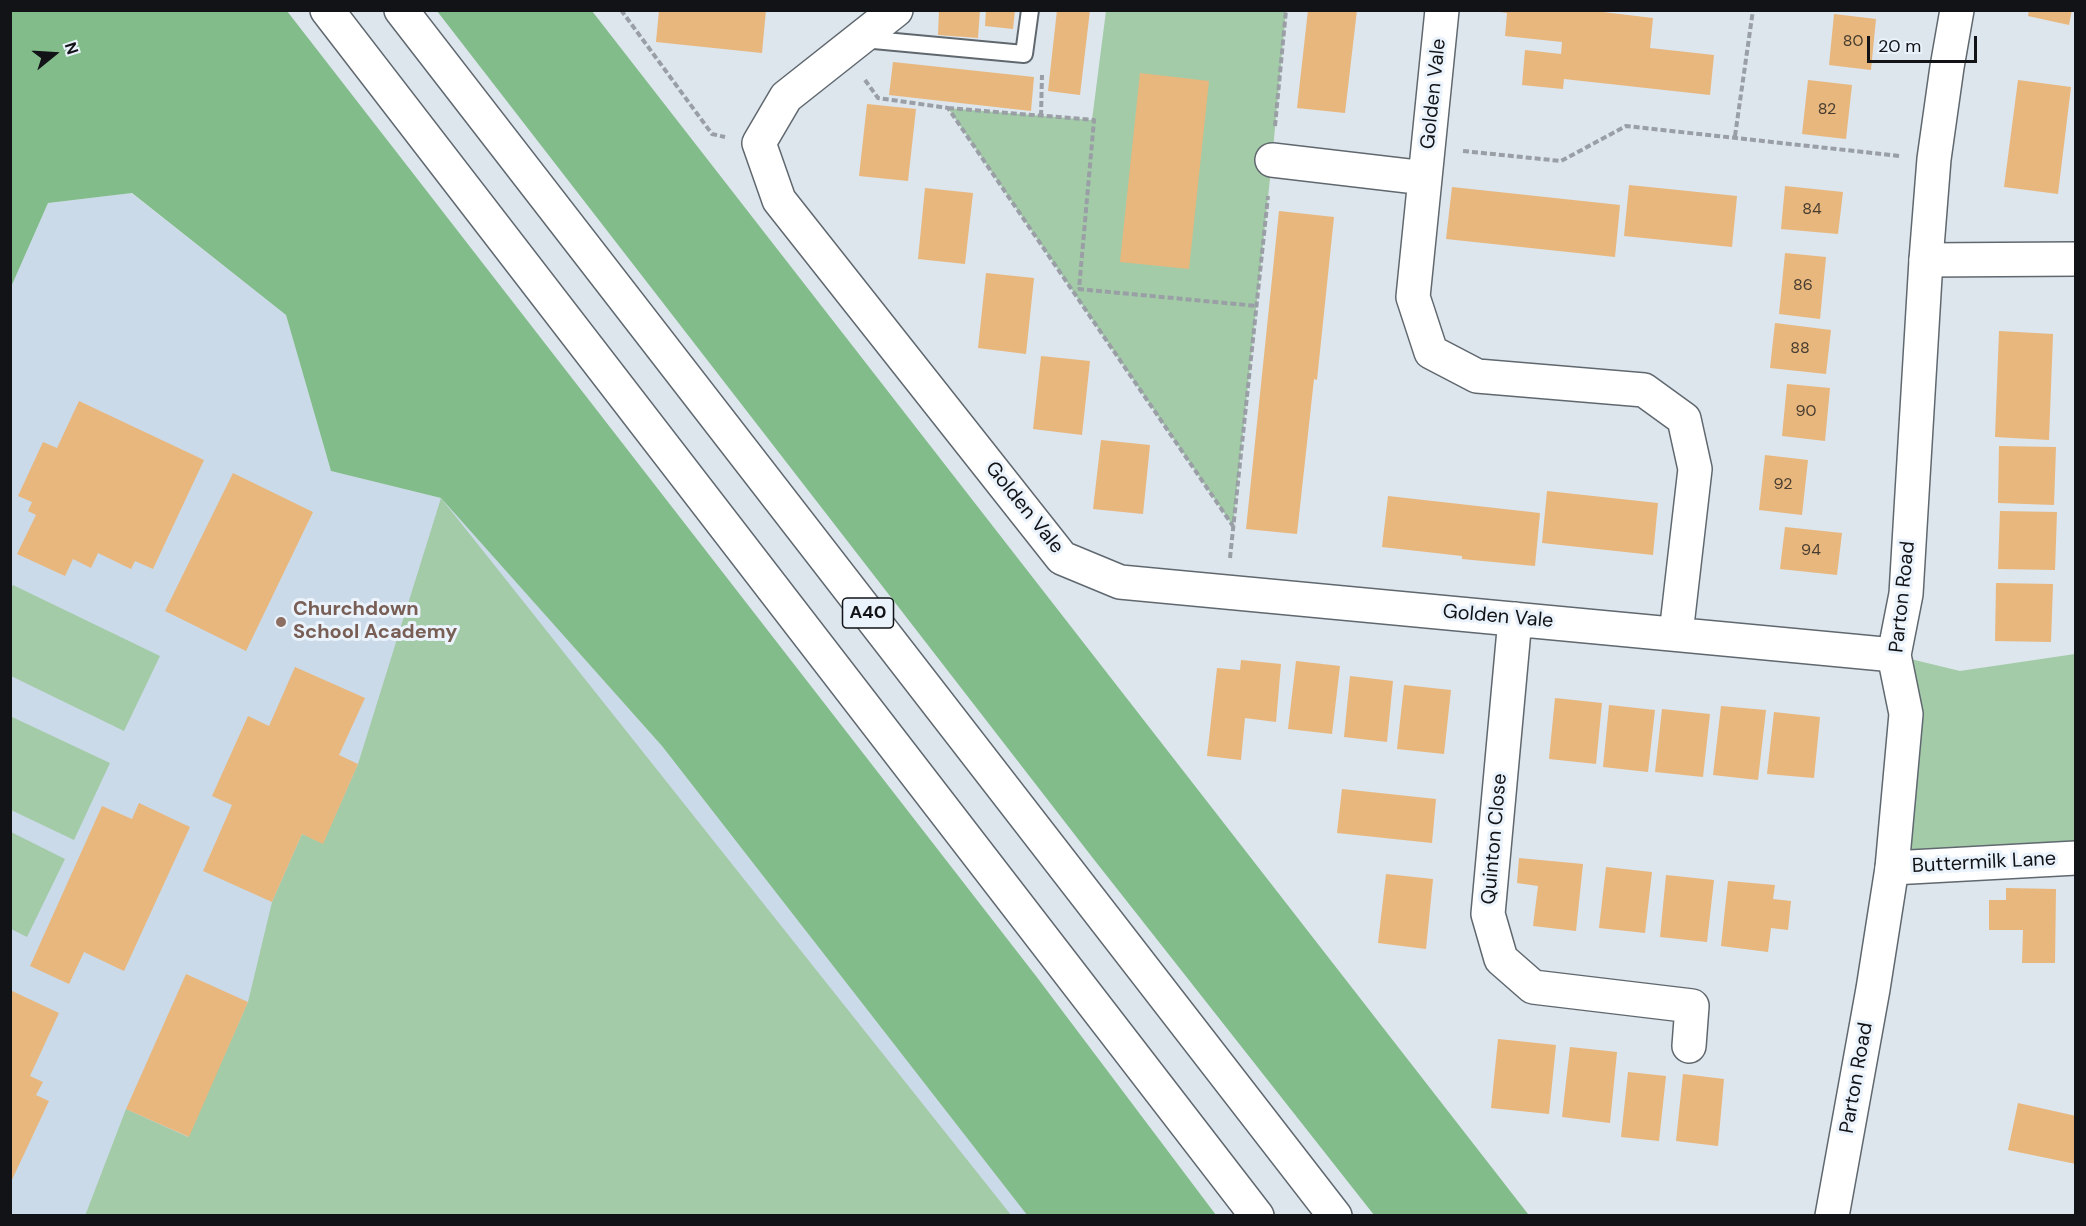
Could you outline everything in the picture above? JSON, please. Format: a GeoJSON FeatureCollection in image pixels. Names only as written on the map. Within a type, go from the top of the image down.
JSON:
{"type":"FeatureCollection","features":[{"type":"Feature","properties":{"kind":"main road"},"geometry":{"type":"LineString","coordinates":[[327,10],[1257,1215]]}},
{"type":"Feature","properties":{"kind":"main road","name":"A40"},"geometry":{"type":"LineString","coordinates":[[401,10],[1335,1215]]}},
{"type":"Feature","properties":{"kind":"main road"},"geometry":{"type":"LineString","coordinates":[[759,143],[786,97],[896,10]]}},
{"type":"Feature","properties":{"kind":"main road","name":"Golden Vale"},"geometry":{"type":"LineString","coordinates":[[1442,10],[1413,297],[1431,352],[1477,376],[1644,390],[1684,420],[1695,469],[1676,634]]}},
{"type":"Feature","properties":{"kind":"main road","name":"Parton Road"},"geometry":{"type":"LineString","coordinates":[[1832,1215],[1892,868],[1906,714],[1894,655],[1906,594],[1934,159],[1958,10]]}},
{"type":"Feature","properties":{"kind":"main road","name":"Golden Vale"},"geometry":{"type":"LineString","coordinates":[[759,143],[779,200],[1062,558],[1120,582],[1894,655]]}},
{"type":"Feature","properties":{"kind":"main road","name":"Golden Vale"},"geometry":{"type":"LineString","coordinates":[[1272,160],[1427,163]]}},
{"type":"Feature","properties":{"kind":"main road"},"geometry":{"type":"LineString","coordinates":[[1926,260],[2076,259]]}},
{"type":"Feature","properties":{"kind":"main road","name":"Quinton Close"},"geometry":{"type":"LineString","coordinates":[[1515,619],[1488,914],[1501,959],[1533,987],[1692,1006],[1689,1046]]}},
{"type":"Feature","properties":{"kind":"main road","name":"Buttermilk Lane"},"geometry":{"type":"LineString","coordinates":[[1892,868],[2076,858]]}},
{"type":"Feature","properties":{"kind":"lane"},"geometry":{"type":"LineString","coordinates":[[853,44],[1024,54],[1030,10]]}},
{"type":"Feature","properties":{"kind":"path"},"geometry":{"type":"LineString","coordinates":[[621,10],[711,134],[759,143]]}},
{"type":"Feature","properties":{"kind":"path"},"geometry":{"type":"LineString","coordinates":[[1226,592],[1286,10]]}},
{"type":"Feature","properties":{"kind":"path"},"geometry":{"type":"LineString","coordinates":[[1735,136],[1753,10]]}},
{"type":"Feature","properties":{"kind":"path"},"geometry":{"type":"LineString","coordinates":[[853,44],[878,98],[948,108],[1094,120],[1079,289]]}},
{"type":"Feature","properties":{"kind":"path"},"geometry":{"type":"LineString","coordinates":[[1024,54],[1042,74],[1041,116]]}},
{"type":"Feature","properties":{"kind":"path"},"geometry":{"type":"LineString","coordinates":[[948,108],[1233,526]]}},
{"type":"Feature","properties":{"kind":"path"},"geometry":{"type":"LineString","coordinates":[[1427,163],[1562,160],[1626,126],[1934,159]]}},
{"type":"Feature","properties":{"kind":"path"},"geometry":{"type":"LineString","coordinates":[[1071,288],[1257,306]]}},
{"type":"Feature","properties":{"kind":"shaded area","name":"Churchdown School Academy"},"geometry":{"type":"Polygon","coordinates":[[[131,193],[286,315],[331,471],[441,498],[662,746],[1027,1215],[11,1216],[11,287],[48,203],[131,193]]]}},
{"type":"Feature","properties":{"kind":"green space"},"geometry":{"type":"Polygon","coordinates":[[[11,10],[287,11],[1036,976],[1216,1215],[1027,1215],[662,746],[441,498],[331,471],[286,315],[132,193],[48,203],[11,287],[11,10]]]}},
{"type":"Feature","properties":{"kind":"green space"},"geometry":{"type":"Polygon","coordinates":[[[437,11],[592,11],[1528,1214],[1534,1215],[1374,1215],[1092,857],[437,11]]]}},
{"type":"Feature","properties":{"kind":"green space"},"geometry":{"type":"Polygon","coordinates":[[[1106,11],[1286,11],[1233,526],[948,108],[1092,120],[1106,11]]]}},
{"type":"Feature","properties":{"kind":"green space"},"geometry":{"type":"Polygon","coordinates":[[[441,498],[1011,1215],[85,1216],[126,1109],[188,1137],[248,1002],[272,902],[302,834],[323,843],[358,764],[441,498]]]}},
{"type":"Feature","properties":{"kind":"green space"},"geometry":{"type":"Polygon","coordinates":[[[13,585],[160,656],[124,731],[11,676],[10,590],[13,585]]]}},
{"type":"Feature","properties":{"kind":"green space"},"geometry":{"type":"Polygon","coordinates":[[[2075,654],[2075,858],[1892,868],[1894,655],[1960,671],[2075,654]]]}},
{"type":"Feature","properties":{"kind":"green space"},"geometry":{"type":"Polygon","coordinates":[[[10,716],[110,763],[74,840],[11,810],[10,716]]]}},
{"type":"Feature","properties":{"kind":"green space"},"geometry":{"type":"Polygon","coordinates":[[[11,832],[65,859],[27,937],[11,929],[11,832]]]}},
{"type":"Feature","properties":{"kind":"building"},"geometry":{"type":"Polygon","coordinates":[[[659,10],[766,10],[762,53],[656,42],[659,10]]]}},
{"type":"Feature","properties":{"kind":"building"},"geometry":{"type":"Polygon","coordinates":[[[939,10],[980,10],[978,38],[938,35],[939,10]]]}},
{"type":"Feature","properties":{"kind":"building"},"geometry":{"type":"Polygon","coordinates":[[[986,10],[1015,10],[1013,29],[985,26],[986,10]]]}},
{"type":"Feature","properties":{"kind":"building"},"geometry":{"type":"Polygon","coordinates":[[[1057,10],[1090,10],[1080,95],[1048,91],[1057,10]]]}},
{"type":"Feature","properties":{"kind":"building"},"geometry":{"type":"Polygon","coordinates":[[[1308,10],[1357,10],[1345,113],[1297,108],[1308,10]]]}},
{"type":"Feature","properties":{"kind":"building"},"geometry":{"type":"Polygon","coordinates":[[[1500,10],[1586,10],[1653,18],[1650,48],[1714,55],[1710,95],[1564,79],[1563,89],[1522,85],[1525,50],[1561,54],[1562,42],[1505,36],[1507,13],[1500,12],[1500,10]]]}},
{"type":"Feature","properties":{"kind":"building"},"geometry":{"type":"Polygon","coordinates":[[[2029,10],[2072,10],[2069,25],[2028,16],[2029,10]]]}},
{"type":"Feature","properties":{"kind":"building"},"geometry":{"type":"Polygon","coordinates":[[[1834,14],[1876,19],[1871,70],[1829,65],[1834,14]]]}},
{"type":"Feature","properties":{"kind":"building"},"geometry":{"type":"Polygon","coordinates":[[[893,62],[1034,77],[1031,111],[889,95],[893,62]]]}},
{"type":"Feature","properties":{"kind":"building"},"geometry":{"type":"Polygon","coordinates":[[[1140,73],[1209,81],[1189,269],[1120,262],[1140,73]]]}},
{"type":"Feature","properties":{"kind":"building"},"geometry":{"type":"Polygon","coordinates":[[[1808,80],[1852,85],[1846,139],[1802,134],[1808,80]]]}},
{"type":"Feature","properties":{"kind":"building"},"geometry":{"type":"Polygon","coordinates":[[[2018,80],[2071,87],[2058,194],[2004,187],[2018,80]]]}},
{"type":"Feature","properties":{"kind":"building"},"geometry":{"type":"Polygon","coordinates":[[[867,104],[916,109],[908,181],[859,176],[867,104]]]}},
{"type":"Feature","properties":{"kind":"building"},"geometry":{"type":"Polygon","coordinates":[[[1629,185],[1737,196],[1732,247],[1624,236],[1629,185]]]}},
{"type":"Feature","properties":{"kind":"building"},"geometry":{"type":"Polygon","coordinates":[[[1785,186],[1843,192],[1838,234],[1781,229],[1785,186]]]}},
{"type":"Feature","properties":{"kind":"building"},"geometry":{"type":"Polygon","coordinates":[[[1452,187],[1620,205],[1615,257],[1446,239],[1452,187]]]}},
{"type":"Feature","properties":{"kind":"building"},"geometry":{"type":"Polygon","coordinates":[[[925,188],[973,193],[965,264],[918,259],[925,188]]]}},
{"type":"Feature","properties":{"kind":"building"},"geometry":{"type":"Polygon","coordinates":[[[1279,211],[1334,217],[1317,380],[1314,379],[1297,534],[1246,529],[1279,211]]]}},
{"type":"Feature","properties":{"kind":"building"},"geometry":{"type":"Polygon","coordinates":[[[1785,253],[1826,257],[1820,319],[1779,314],[1785,253]]]}},
{"type":"Feature","properties":{"kind":"building"},"geometry":{"type":"Polygon","coordinates":[[[986,273],[1034,278],[1026,354],[978,348],[986,273]]]}},
{"type":"Feature","properties":{"kind":"building"},"geometry":{"type":"Polygon","coordinates":[[[1775,323],[1831,330],[1826,374],[1770,368],[1775,323]]]}},
{"type":"Feature","properties":{"kind":"building"},"geometry":{"type":"Polygon","coordinates":[[[1999,331],[2053,334],[2049,440],[1995,437],[1999,331]]]}},
{"type":"Feature","properties":{"kind":"building"},"geometry":{"type":"Polygon","coordinates":[[[1041,356],[1090,361],[1082,435],[1033,429],[1041,356]]]}},
{"type":"Feature","properties":{"kind":"building"},"geometry":{"type":"Polygon","coordinates":[[[1787,384],[1830,388],[1825,441],[1782,436],[1787,384]]]}},
{"type":"Feature","properties":{"kind":"building"},"geometry":{"type":"Polygon","coordinates":[[[79,401],[204,460],[153,569],[135,561],[131,569],[98,553],[91,568],[73,559],[65,576],[17,554],[36,515],[28,511],[32,502],[18,496],[43,442],[57,448],[79,401]]]}},
{"type":"Feature","properties":{"kind":"building"},"geometry":{"type":"Polygon","coordinates":[[[1101,440],[1150,445],[1143,514],[1093,509],[1101,440]]]}},
{"type":"Feature","properties":{"kind":"building"},"geometry":{"type":"Polygon","coordinates":[[[1999,446],[2056,447],[2054,505],[1998,503],[1999,446]]]}},
{"type":"Feature","properties":{"kind":"building"},"geometry":{"type":"Polygon","coordinates":[[[1765,455],[1808,460],[1802,515],[1759,510],[1765,455]]]}},
{"type":"Feature","properties":{"kind":"building"},"geometry":{"type":"Polygon","coordinates":[[[233,473],[313,512],[246,651],[165,611],[233,473]]]}},
{"type":"Feature","properties":{"kind":"building"},"geometry":{"type":"Polygon","coordinates":[[[1547,491],[1658,503],[1653,555],[1542,543],[1547,491]]]}},
{"type":"Feature","properties":{"kind":"building"},"geometry":{"type":"Polygon","coordinates":[[[1388,496],[1540,513],[1535,566],[1462,559],[1462,556],[1382,547],[1388,496]]]}},
{"type":"Feature","properties":{"kind":"building"},"geometry":{"type":"Polygon","coordinates":[[[2000,511],[2057,512],[2055,570],[1998,569],[2000,511]]]}},
{"type":"Feature","properties":{"kind":"building"},"geometry":{"type":"Polygon","coordinates":[[[1785,527],[1842,533],[1837,575],[1780,569],[1785,527]]]}},
{"type":"Feature","properties":{"kind":"building"},"geometry":{"type":"Polygon","coordinates":[[[1996,583],[2053,584],[2051,642],[1995,641],[1996,583]]]}},
{"type":"Feature","properties":{"kind":"building"},"geometry":{"type":"Polygon","coordinates":[[[1241,660],[1281,664],[1276,722],[1245,718],[1241,760],[1207,756],[1217,668],[1240,670],[1241,660]]]}},
{"type":"Feature","properties":{"kind":"building"},"geometry":{"type":"Polygon","coordinates":[[[1296,661],[1340,666],[1332,734],[1288,729],[1296,661]]]}},
{"type":"Feature","properties":{"kind":"building"},"geometry":{"type":"Polygon","coordinates":[[[295,667],[365,698],[339,755],[358,764],[323,844],[302,834],[272,902],[203,871],[232,805],[212,796],[248,716],[269,726],[295,667]]]}},
{"type":"Feature","properties":{"kind":"building"},"geometry":{"type":"Polygon","coordinates":[[[1350,676],[1393,681],[1387,742],[1344,737],[1350,676]]]}},
{"type":"Feature","properties":{"kind":"building"},"geometry":{"type":"Polygon","coordinates":[[[1404,685],[1451,690],[1444,754],[1397,749],[1404,685]]]}},
{"type":"Feature","properties":{"kind":"building"},"geometry":{"type":"Polygon","coordinates":[[[1555,698],[1602,703],[1596,764],[1549,759],[1555,698]]]}},
{"type":"Feature","properties":{"kind":"building"},"geometry":{"type":"Polygon","coordinates":[[[1609,705],[1655,710],[1648,772],[1603,767],[1609,705]]]}},
{"type":"Feature","properties":{"kind":"building"},"geometry":{"type":"Polygon","coordinates":[[[1721,706],[1766,710],[1758,780],[1713,775],[1721,706]]]}},
{"type":"Feature","properties":{"kind":"building"},"geometry":{"type":"Polygon","coordinates":[[[1662,709],[1710,714],[1703,777],[1655,772],[1662,709]]]}},
{"type":"Feature","properties":{"kind":"building"},"geometry":{"type":"Polygon","coordinates":[[[1774,712],[1820,717],[1814,778],[1767,774],[1774,712]]]}},
{"type":"Feature","properties":{"kind":"building"},"geometry":{"type":"Polygon","coordinates":[[[1342,789],[1436,799],[1432,843],[1337,833],[1342,789]]]}},
{"type":"Feature","properties":{"kind":"building"},"geometry":{"type":"Polygon","coordinates":[[[139,803],[190,827],[124,971],[84,952],[69,984],[30,966],[102,806],[132,819],[139,803]]]}},
{"type":"Feature","properties":{"kind":"building"},"geometry":{"type":"Polygon","coordinates":[[[1519,858],[1583,864],[1576,931],[1533,926],[1538,886],[1517,883],[1519,858]]]}},
{"type":"Feature","properties":{"kind":"building"},"geometry":{"type":"Polygon","coordinates":[[[1606,867],[1652,872],[1645,933],[1599,928],[1606,867]]]}},
{"type":"Feature","properties":{"kind":"building"},"geometry":{"type":"Polygon","coordinates":[[[1386,874],[1433,879],[1426,949],[1378,943],[1386,874]]]}},
{"type":"Feature","properties":{"kind":"building"},"geometry":{"type":"Polygon","coordinates":[[[1666,875],[1714,880],[1707,942],[1660,937],[1666,875]]]}},
{"type":"Feature","properties":{"kind":"building"},"geometry":{"type":"Polygon","coordinates":[[[1728,881],[1775,885],[1773,899],[1791,901],[1788,930],[1771,928],[1768,952],[1721,946],[1728,881]]]}},
{"type":"Feature","properties":{"kind":"building"},"geometry":{"type":"Polygon","coordinates":[[[2006,888],[2056,889],[2055,963],[2022,963],[2023,930],[1989,930],[1989,900],[2006,900],[2006,888]]]}},
{"type":"Feature","properties":{"kind":"building"},"geometry":{"type":"Polygon","coordinates":[[[186,974],[248,1002],[189,1137],[126,1109],[186,974]]]}},
{"type":"Feature","properties":{"kind":"building"},"geometry":{"type":"Polygon","coordinates":[[[10,990],[59,1013],[30,1076],[43,1082],[36,1095],[49,1101],[10,1184],[10,990]]]}},
{"type":"Feature","properties":{"kind":"building"},"geometry":{"type":"Polygon","coordinates":[[[1498,1039],[1556,1045],[1549,1114],[1491,1108],[1498,1039]]]}},
{"type":"Feature","properties":{"kind":"building"},"geometry":{"type":"Polygon","coordinates":[[[1570,1047],[1617,1052],[1610,1123],[1562,1117],[1570,1047]]]}},
{"type":"Feature","properties":{"kind":"building"},"geometry":{"type":"Polygon","coordinates":[[[1628,1072],[1666,1076],[1659,1141],[1621,1137],[1628,1072]]]}},
{"type":"Feature","properties":{"kind":"building"},"geometry":{"type":"Polygon","coordinates":[[[1683,1074],[1724,1079],[1718,1146],[1676,1141],[1683,1074]]]}},
{"type":"Feature","properties":{"kind":"building"},"geometry":{"type":"Polygon","coordinates":[[[2018,1103],[2076,1116],[2076,1164],[2008,1150],[2018,1103]]]}},
{"type":"Feature","properties":{"kind":"place","name":"Churchdown School Academy"},"geometry":{"type":"Point","coordinates":[281,622]}}]}
